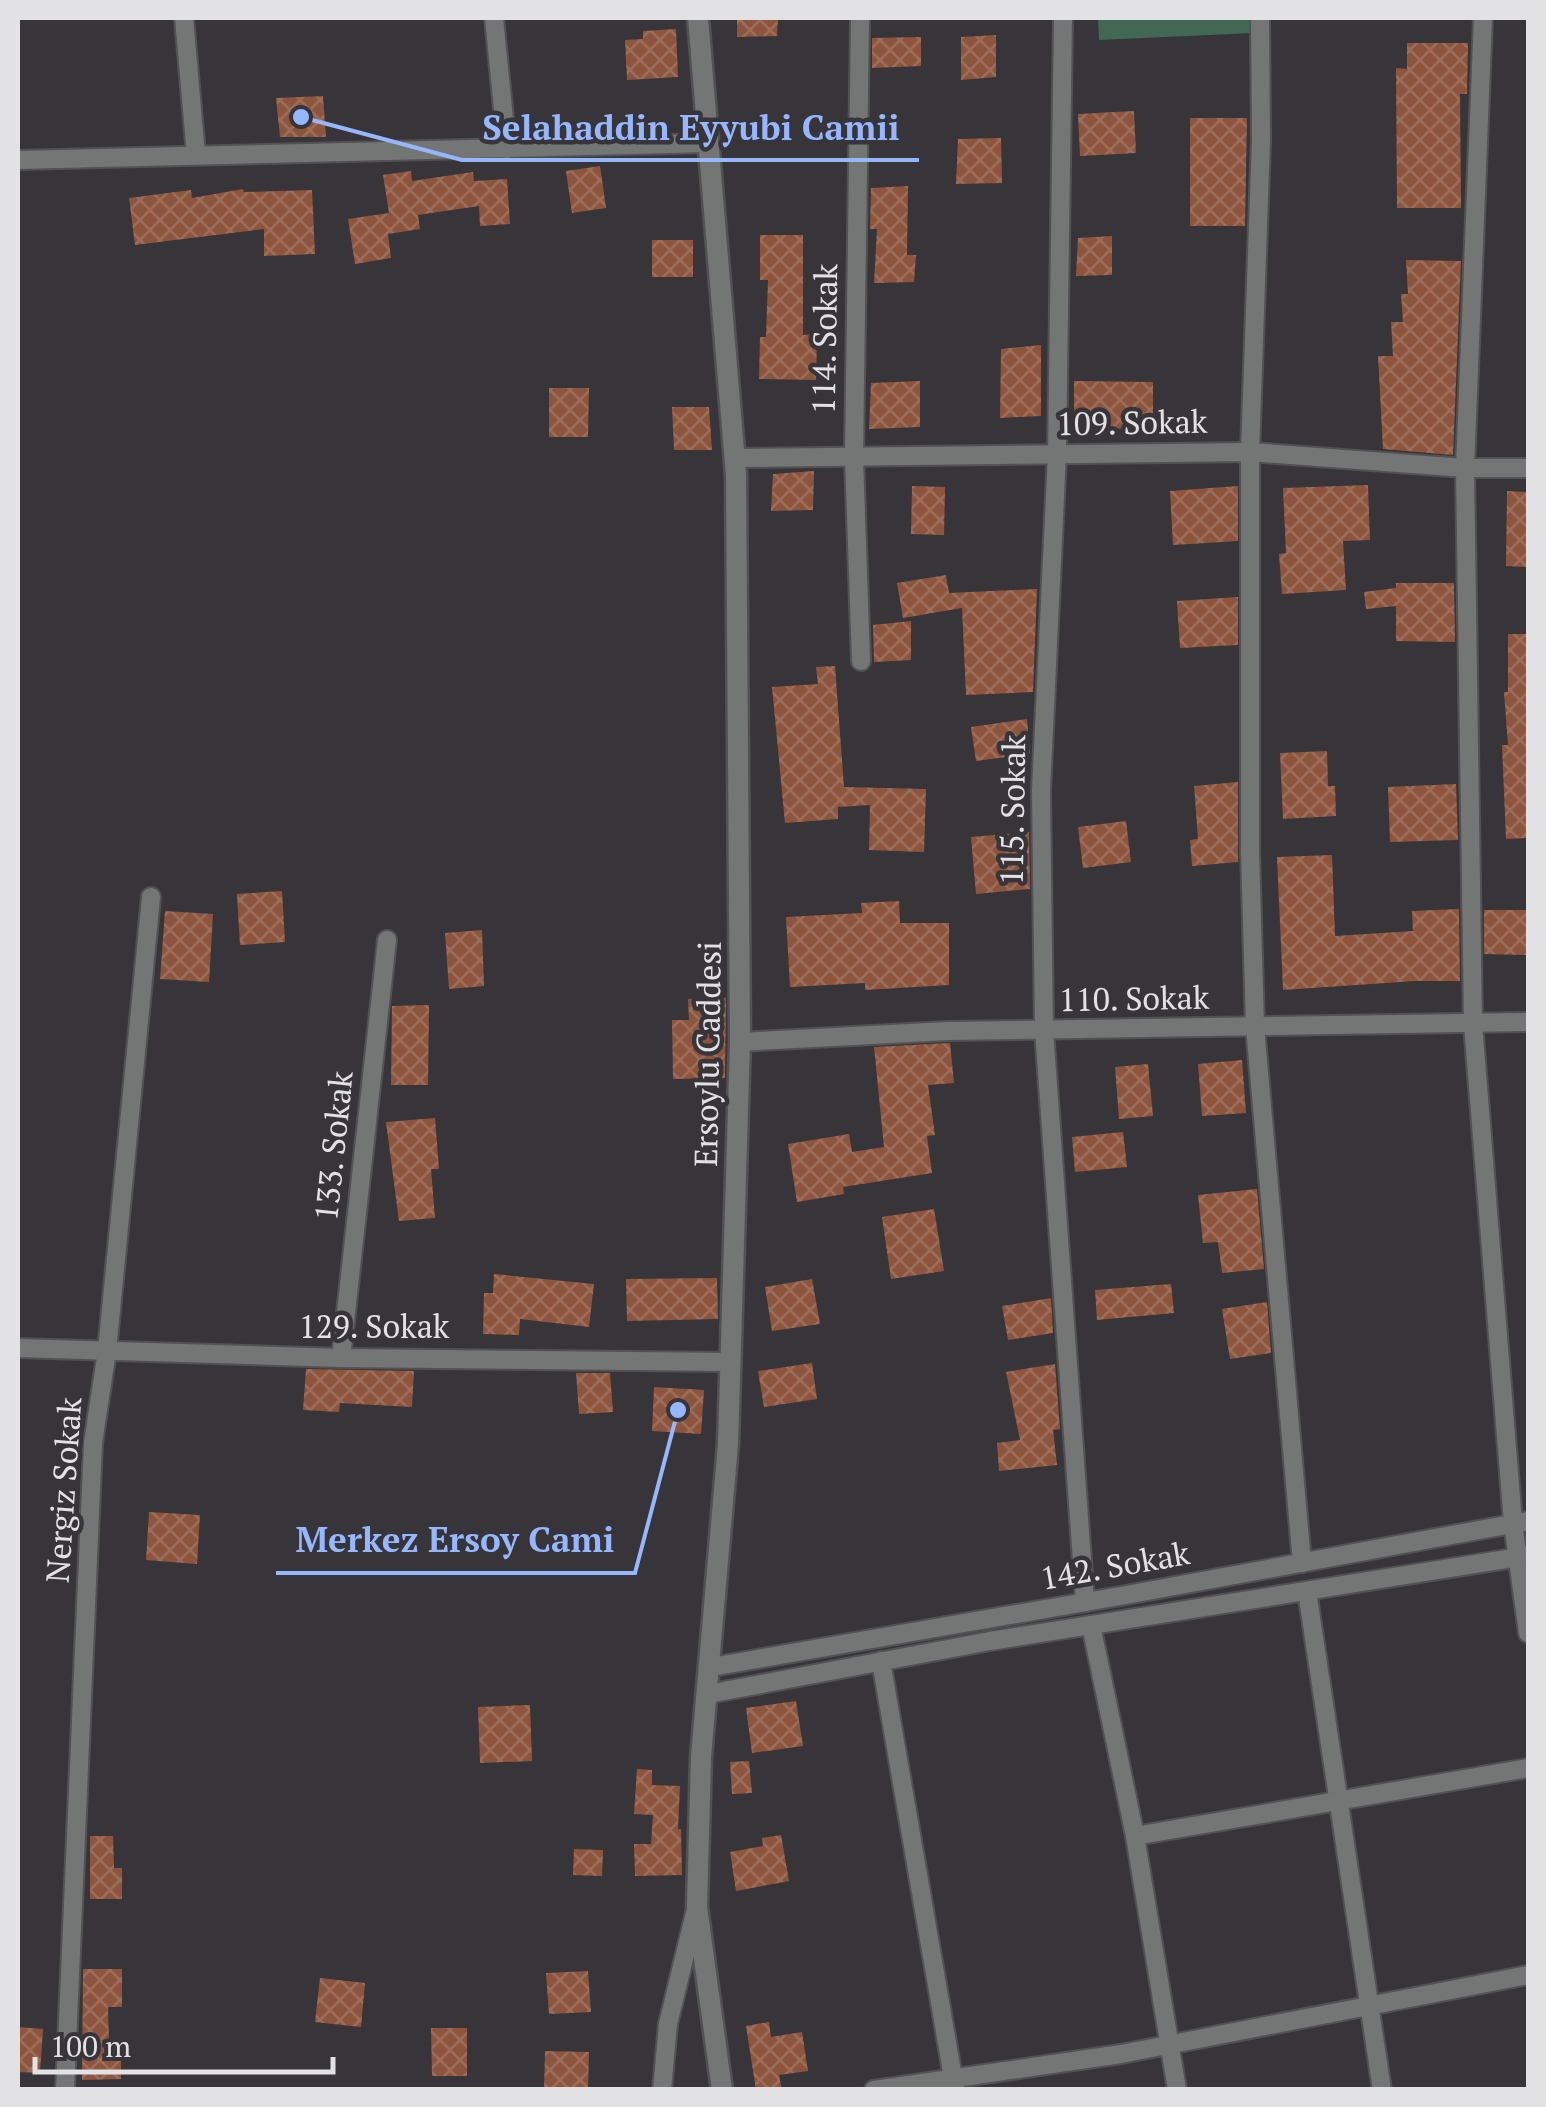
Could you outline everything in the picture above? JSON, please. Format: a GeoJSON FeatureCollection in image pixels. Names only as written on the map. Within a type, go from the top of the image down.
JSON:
{"type":"FeatureCollection","features":[{"type":"Feature","properties":{"kind":"street"},"geometry":{"type":"LineString","coordinates":[[184,18],[196,156]]}},
{"type":"Feature","properties":{"kind":"street"},"geometry":{"type":"LineString","coordinates":[[494,18],[507,148]]}},
{"type":"Feature","properties":{"kind":"street","name":"Ersoylu Caddesi"},"geometry":{"type":"LineString","coordinates":[[698,18],[735,458],[740,1042],[728,1444],[701,1757],[696,1907],[722,2090]]}},
{"type":"Feature","properties":{"kind":"street","name":"114. Sokak"},"geometry":{"type":"LineString","coordinates":[[860,18],[854,457],[861,661]]}},
{"type":"Feature","properties":{"kind":"street","name":"115. Sokak"},"geometry":{"type":"LineString","coordinates":[[1063,18],[1057,454],[1041,791],[1044,1030],[1086,1602]]}},
{"type":"Feature","properties":{"kind":"street"},"geometry":{"type":"LineString","coordinates":[[1260,18],[1261,140],[1250,452],[1250,852],[1255,1028],[1302,1562]]}},
{"type":"Feature","properties":{"kind":"street"},"geometry":{"type":"LineString","coordinates":[[1483,18],[1465,468],[1473,1024],[1521,1522],[1528,1633]]}},
{"type":"Feature","properties":{"kind":"street"},"geometry":{"type":"LineString","coordinates":[[18,160],[709,144]]}},
{"type":"Feature","properties":{"kind":"street","name":"109. Sokak"},"geometry":{"type":"LineString","coordinates":[[735,458],[1250,452],[1465,468],[1528,468]]}},
{"type":"Feature","properties":{"kind":"street","name":"Nergiz Sokak"},"geometry":{"type":"LineString","coordinates":[[65,2090],[93,1443],[107,1352],[151,897]]}},
{"type":"Feature","properties":{"kind":"street","name":"133. Sokak"},"geometry":{"type":"LineString","coordinates":[[341,1358],[387,940]]}},
{"type":"Feature","properties":{"kind":"street","name":"110. Sokak"},"geometry":{"type":"LineString","coordinates":[[740,1042],[948,1031],[1528,1022]]}},
{"type":"Feature","properties":{"kind":"street","name":"129. Sokak"},"geometry":{"type":"LineString","coordinates":[[18,1348],[341,1358],[730,1362]]}},
{"type":"Feature","properties":{"kind":"street","name":"142. Sokak"},"geometry":{"type":"LineString","coordinates":[[711,1667],[1521,1522]]}},
{"type":"Feature","properties":{"kind":"street"},"geometry":{"type":"LineString","coordinates":[[708,1694],[1091,1625],[1524,1557]]}},
{"type":"Feature","properties":{"kind":"street"},"geometry":{"type":"LineString","coordinates":[[1307,1592],[1382,2090]]}},
{"type":"Feature","properties":{"kind":"street"},"geometry":{"type":"LineString","coordinates":[[1091,1625],[1135,1836],[1177,2090]]}},
{"type":"Feature","properties":{"kind":"street"},"geometry":{"type":"LineString","coordinates":[[882,1661],[954,2084]]}},
{"type":"Feature","properties":{"kind":"street"},"geometry":{"type":"LineString","coordinates":[[1135,1836],[1528,1768]]}},
{"type":"Feature","properties":{"kind":"street"},"geometry":{"type":"LineString","coordinates":[[662,2090],[668,2024],[696,1907]]}},
{"type":"Feature","properties":{"kind":"street"},"geometry":{"type":"LineString","coordinates":[[874,2090],[954,2084],[1528,1975]]}},
{"type":"Feature","properties":{"kind":"green space"},"geometry":{"type":"Polygon","coordinates":[[[1098,18],[1252,18],[1253,33],[1099,40],[1098,18]]]}},
{"type":"Feature","properties":{"kind":"building"},"geometry":{"type":"Polygon","coordinates":[[[737,18],[778,18],[777,36],[737,37],[737,18]]]}},
{"type":"Feature","properties":{"kind":"building"},"geometry":{"type":"Polygon","coordinates":[[[676,29],[678,77],[627,80],[625,40],[643,39],[643,31],[676,29]]]}},
{"type":"Feature","properties":{"kind":"building"},"geometry":{"type":"Polygon","coordinates":[[[996,35],[996,77],[961,80],[961,37],[996,35]]]}},
{"type":"Feature","properties":{"kind":"building"},"geometry":{"type":"Polygon","coordinates":[[[921,37],[921,66],[872,68],[872,38],[921,37]]]}},
{"type":"Feature","properties":{"kind":"building"},"geometry":{"type":"Polygon","coordinates":[[[1407,43],[1468,43],[1467,94],[1460,94],[1461,208],[1397,208],[1396,68],[1407,69],[1407,43]]]}},
{"type":"Feature","properties":{"kind":"building"},"geometry":{"type":"Polygon","coordinates":[[[323,96],[326,137],[280,137],[276,98],[323,96]]]}},
{"type":"Feature","properties":{"kind":"building"},"geometry":{"type":"Polygon","coordinates":[[[1134,111],[1136,153],[1080,156],[1078,114],[1134,111]]]}},
{"type":"Feature","properties":{"kind":"building"},"geometry":{"type":"Polygon","coordinates":[[[1190,118],[1247,118],[1245,226],[1190,226],[1190,118]]]}},
{"type":"Feature","properties":{"kind":"building"},"geometry":{"type":"Polygon","coordinates":[[[1001,138],[1002,183],[956,184],[958,139],[1001,138]]]}},
{"type":"Feature","properties":{"kind":"building"},"geometry":{"type":"Polygon","coordinates":[[[600,166],[606,208],[572,213],[566,171],[600,166]]]}},
{"type":"Feature","properties":{"kind":"building"},"geometry":{"type":"Polygon","coordinates":[[[411,171],[412,181],[473,172],[474,181],[507,179],[510,224],[480,226],[479,206],[418,215],[420,229],[388,234],[391,258],[355,264],[348,219],[389,213],[383,175],[411,171]]]}},
{"type":"Feature","properties":{"kind":"building"},"geometry":{"type":"Polygon","coordinates":[[[908,186],[907,255],[916,255],[914,282],[874,283],[877,229],[870,229],[871,188],[908,186]]]}},
{"type":"Feature","properties":{"kind":"building"},"geometry":{"type":"Polygon","coordinates":[[[243,189],[312,190],[315,254],[264,256],[264,229],[135,245],[129,198],[191,190],[192,198],[243,189]]]}},
{"type":"Feature","properties":{"kind":"building"},"geometry":{"type":"Polygon","coordinates":[[[760,235],[803,235],[803,335],[817,334],[816,380],[759,379],[760,337],[766,337],[768,280],[760,280],[760,235]]]}},
{"type":"Feature","properties":{"kind":"building"},"geometry":{"type":"Polygon","coordinates":[[[1112,236],[1112,275],[1076,276],[1078,238],[1112,236]]]}},
{"type":"Feature","properties":{"kind":"building"},"geometry":{"type":"Polygon","coordinates":[[[652,240],[693,240],[693,277],[652,277],[652,240]]]}},
{"type":"Feature","properties":{"kind":"building"},"geometry":{"type":"Polygon","coordinates":[[[1406,260],[1461,261],[1453,455],[1383,449],[1378,356],[1393,356],[1391,322],[1403,322],[1401,294],[1408,294],[1406,260]]]}},
{"type":"Feature","properties":{"kind":"building"},"geometry":{"type":"Polygon","coordinates":[[[1041,345],[1041,416],[1000,418],[1001,349],[1041,345]]]}},
{"type":"Feature","properties":{"kind":"building"},"geometry":{"type":"Polygon","coordinates":[[[920,381],[920,427],[869,429],[871,383],[920,381]]]}},
{"type":"Feature","properties":{"kind":"building"},"geometry":{"type":"Polygon","coordinates":[[[1074,381],[1153,382],[1153,429],[1074,428],[1074,381]]]}},
{"type":"Feature","properties":{"kind":"building"},"geometry":{"type":"Polygon","coordinates":[[[549,388],[589,388],[588,437],[549,437],[549,388]]]}},
{"type":"Feature","properties":{"kind":"building"},"geometry":{"type":"Polygon","coordinates":[[[672,407],[709,407],[712,450],[674,450],[672,407]]]}},
{"type":"Feature","properties":{"kind":"building"},"geometry":{"type":"Polygon","coordinates":[[[814,471],[813,510],[771,511],[773,474],[814,471]]]}},
{"type":"Feature","properties":{"kind":"building"},"geometry":{"type":"Polygon","coordinates":[[[1368,485],[1370,540],[1343,541],[1346,590],[1282,594],[1279,554],[1286,553],[1283,488],[1368,485]]]}},
{"type":"Feature","properties":{"kind":"building"},"geometry":{"type":"Polygon","coordinates":[[[912,486],[945,487],[944,535],[911,534],[912,486]]]}},
{"type":"Feature","properties":{"kind":"building"},"geometry":{"type":"Polygon","coordinates":[[[1238,486],[1238,541],[1173,545],[1170,491],[1238,486]]]}},
{"type":"Feature","properties":{"kind":"building"},"geometry":{"type":"Polygon","coordinates":[[[1507,491],[1528,492],[1528,567],[1506,566],[1507,491]]]}},
{"type":"Feature","properties":{"kind":"building"},"geometry":{"type":"Polygon","coordinates":[[[946,575],[949,593],[1037,589],[1033,692],[966,695],[962,608],[903,618],[897,583],[946,575]]]}},
{"type":"Feature","properties":{"kind":"building"},"geometry":{"type":"Polygon","coordinates":[[[1396,583],[1454,583],[1455,642],[1396,641],[1396,606],[1366,609],[1364,592],[1396,588],[1396,583]]]}},
{"type":"Feature","properties":{"kind":"building"},"geometry":{"type":"Polygon","coordinates":[[[1238,597],[1238,645],[1180,648],[1177,601],[1238,597]]]}},
{"type":"Feature","properties":{"kind":"building"},"geometry":{"type":"Polygon","coordinates":[[[911,621],[911,660],[874,662],[873,625],[911,621]]]}},
{"type":"Feature","properties":{"kind":"building"},"geometry":{"type":"Polygon","coordinates":[[[1508,634],[1528,634],[1528,838],[1506,839],[1502,745],[1508,745],[1504,692],[1508,692],[1508,634]]]}},
{"type":"Feature","properties":{"kind":"building"},"geometry":{"type":"Polygon","coordinates":[[[835,666],[844,787],[926,789],[924,852],[869,850],[870,805],[838,807],[838,819],[785,823],[772,687],[818,684],[816,667],[835,666]]]}},
{"type":"Feature","properties":{"kind":"building"},"geometry":{"type":"Polygon","coordinates":[[[1027,719],[1030,754],[976,761],[971,727],[1027,719]]]}},
{"type":"Feature","properties":{"kind":"building"},"geometry":{"type":"Polygon","coordinates":[[[1327,751],[1328,786],[1335,786],[1336,816],[1283,819],[1280,753],[1327,751]]]}},
{"type":"Feature","properties":{"kind":"building"},"geometry":{"type":"Polygon","coordinates":[[[1238,782],[1238,862],[1192,866],[1190,840],[1198,839],[1194,786],[1238,782]]]}},
{"type":"Feature","properties":{"kind":"building"},"geometry":{"type":"Polygon","coordinates":[[[1456,784],[1458,840],[1390,842],[1388,787],[1456,784]]]}},
{"type":"Feature","properties":{"kind":"building"},"geometry":{"type":"Polygon","coordinates":[[[1126,821],[1131,862],[1083,868],[1078,827],[1126,821]]]}},
{"type":"Feature","properties":{"kind":"building"},"geometry":{"type":"Polygon","coordinates":[[[1029,832],[1030,889],[976,894],[971,837],[1029,832]]]}},
{"type":"Feature","properties":{"kind":"building"},"geometry":{"type":"Polygon","coordinates":[[[1332,855],[1335,936],[1413,931],[1412,911],[1459,909],[1460,981],[1283,990],[1277,857],[1332,855]]]}},
{"type":"Feature","properties":{"kind":"building"},"geometry":{"type":"Polygon","coordinates":[[[282,891],[285,942],[240,945],[237,894],[282,891]]]}},
{"type":"Feature","properties":{"kind":"building"},"geometry":{"type":"Polygon","coordinates":[[[899,901],[900,923],[949,923],[949,985],[865,990],[865,983],[790,987],[786,917],[862,913],[861,903],[899,901]]]}},
{"type":"Feature","properties":{"kind":"building"},"geometry":{"type":"Polygon","coordinates":[[[1484,910],[1528,910],[1528,955],[1484,954],[1484,910]]]}},
{"type":"Feature","properties":{"kind":"building"},"geometry":{"type":"Polygon","coordinates":[[[165,911],[213,914],[209,982],[160,979],[165,911]]]}},
{"type":"Feature","properties":{"kind":"building"},"geometry":{"type":"Polygon","coordinates":[[[482,930],[484,986],[449,989],[445,933],[482,930]]]}},
{"type":"Feature","properties":{"kind":"building"},"geometry":{"type":"Polygon","coordinates":[[[726,998],[725,1078],[673,1079],[672,1020],[689,1020],[688,999],[726,998]]]}},
{"type":"Feature","properties":{"kind":"building"},"geometry":{"type":"Polygon","coordinates":[[[429,1005],[428,1085],[391,1085],[392,1006],[429,1005]]]}},
{"type":"Feature","properties":{"kind":"building"},"geometry":{"type":"Polygon","coordinates":[[[950,1043],[954,1083],[928,1085],[935,1135],[927,1136],[932,1173],[843,1187],[844,1194],[797,1202],[788,1144],[849,1134],[852,1152],[884,1147],[874,1047],[950,1043]]]}},
{"type":"Feature","properties":{"kind":"building"},"geometry":{"type":"Polygon","coordinates":[[[1242,1060],[1246,1113],[1202,1116],[1198,1064],[1242,1060]]]}},
{"type":"Feature","properties":{"kind":"building"},"geometry":{"type":"Polygon","coordinates":[[[1148,1064],[1153,1116],[1119,1119],[1115,1067],[1148,1064]]]}},
{"type":"Feature","properties":{"kind":"building"},"geometry":{"type":"Polygon","coordinates":[[[435,1118],[439,1169],[431,1169],[435,1218],[399,1221],[386,1122],[435,1118]]]}},
{"type":"Feature","properties":{"kind":"building"},"geometry":{"type":"Polygon","coordinates":[[[1123,1132],[1127,1167],[1075,1172],[1072,1137],[1123,1132]]]}},
{"type":"Feature","properties":{"kind":"building"},"geometry":{"type":"Polygon","coordinates":[[[1257,1189],[1264,1269],[1222,1273],[1218,1242],[1203,1243],[1198,1195],[1257,1189]]]}},
{"type":"Feature","properties":{"kind":"building"},"geometry":{"type":"Polygon","coordinates":[[[934,1209],[944,1271],[891,1279],[882,1217],[934,1209]]]}},
{"type":"Feature","properties":{"kind":"building"},"geometry":{"type":"Polygon","coordinates":[[[494,1274],[594,1284],[589,1327],[520,1319],[519,1335],[483,1334],[484,1293],[493,1293],[494,1274]]]}},
{"type":"Feature","properties":{"kind":"building"},"geometry":{"type":"Polygon","coordinates":[[[717,1278],[718,1319],[627,1321],[626,1279],[717,1278]]]}},
{"type":"Feature","properties":{"kind":"building"},"geometry":{"type":"Polygon","coordinates":[[[812,1279],[820,1324],[772,1331],[765,1287],[812,1279]]]}},
{"type":"Feature","properties":{"kind":"building"},"geometry":{"type":"Polygon","coordinates":[[[1171,1284],[1174,1313],[1097,1320],[1095,1290],[1171,1284]]]}},
{"type":"Feature","properties":{"kind":"building"},"geometry":{"type":"Polygon","coordinates":[[[1051,1298],[1053,1333],[1008,1340],[1002,1306],[1051,1298]]]}},
{"type":"Feature","properties":{"kind":"building"},"geometry":{"type":"Polygon","coordinates":[[[1267,1302],[1271,1353],[1230,1359],[1222,1309],[1267,1302]]]}},
{"type":"Feature","properties":{"kind":"building"},"geometry":{"type":"Polygon","coordinates":[[[812,1363],[817,1399],[764,1407],[758,1371],[812,1363]]]}},
{"type":"Feature","properties":{"kind":"building"},"geometry":{"type":"Polygon","coordinates":[[[1055,1364],[1060,1429],[1053,1430],[1057,1465],[999,1471],[997,1443],[1020,1440],[1006,1372],[1055,1364]]]}},
{"type":"Feature","properties":{"kind":"building"},"geometry":{"type":"Polygon","coordinates":[[[306,1369],[414,1371],[412,1407],[340,1403],[339,1412],[303,1410],[306,1369]]]}},
{"type":"Feature","properties":{"kind":"building"},"geometry":{"type":"Polygon","coordinates":[[[576,1373],[610,1373],[613,1412],[579,1414],[576,1373]]]}},
{"type":"Feature","properties":{"kind":"building"},"geometry":{"type":"Polygon","coordinates":[[[654,1387],[704,1390],[701,1434],[652,1431],[654,1387]]]}},
{"type":"Feature","properties":{"kind":"building"},"geometry":{"type":"Polygon","coordinates":[[[149,1512],[200,1515],[197,1564],[146,1560],[149,1512]]]}},
{"type":"Feature","properties":{"kind":"building"},"geometry":{"type":"Polygon","coordinates":[[[796,1701],[803,1746],[752,1753],[746,1708],[796,1701]]]}},
{"type":"Feature","properties":{"kind":"building"},"geometry":{"type":"Polygon","coordinates":[[[530,1705],[532,1761],[480,1763],[478,1707],[530,1705]]]}},
{"type":"Feature","properties":{"kind":"building"},"geometry":{"type":"Polygon","coordinates":[[[749,1761],[752,1793],[732,1794],[730,1762],[749,1761]]]}},
{"type":"Feature","properties":{"kind":"building"},"geometry":{"type":"Polygon","coordinates":[[[637,1769],[652,1770],[652,1785],[680,1786],[682,1875],[635,1876],[634,1844],[651,1844],[653,1815],[634,1814],[637,1769]]]}},
{"type":"Feature","properties":{"kind":"building"},"geometry":{"type":"Polygon","coordinates":[[[781,1835],[789,1881],[736,1891],[730,1852],[763,1846],[762,1838],[781,1835]]]}},
{"type":"Feature","properties":{"kind":"building"},"geometry":{"type":"Polygon","coordinates":[[[90,1836],[113,1836],[114,1868],[122,1868],[122,1899],[90,1899],[90,1836]]]}},
{"type":"Feature","properties":{"kind":"building"},"geometry":{"type":"Polygon","coordinates":[[[574,1849],[603,1850],[602,1876],[573,1875],[574,1849]]]}},
{"type":"Feature","properties":{"kind":"building"},"geometry":{"type":"Polygon","coordinates":[[[83,1969],[122,1969],[122,2007],[108,2007],[109,2041],[121,2041],[121,2079],[82,2080],[83,1969]]]}},
{"type":"Feature","properties":{"kind":"building"},"geometry":{"type":"Polygon","coordinates":[[[588,1971],[591,2012],[549,2014],[546,1973],[588,1971]]]}},
{"type":"Feature","properties":{"kind":"building"},"geometry":{"type":"Polygon","coordinates":[[[320,1978],[365,1983],[361,2027],[315,2022],[320,1978]]]}},
{"type":"Feature","properties":{"kind":"building"},"geometry":{"type":"Polygon","coordinates":[[[769,2022],[771,2037],[802,2032],[808,2071],[779,2075],[782,2090],[756,2090],[746,2026],[769,2022]]]}},
{"type":"Feature","properties":{"kind":"building"},"geometry":{"type":"Polygon","coordinates":[[[18,2027],[43,2029],[40,2073],[18,2072],[18,2027]]]}},
{"type":"Feature","properties":{"kind":"building"},"geometry":{"type":"Polygon","coordinates":[[[431,2028],[467,2028],[467,2076],[432,2076],[431,2028]]]}},
{"type":"Feature","properties":{"kind":"building"},"geometry":{"type":"Polygon","coordinates":[[[545,2051],[589,2052],[588,2090],[544,2090],[545,2051]]]}},
{"type":"Feature","properties":{"kind":"place","name":"Selahaddin Eyyubi Camii"},"geometry":{"type":"Point","coordinates":[301,117]}},
{"type":"Feature","properties":{"kind":"place","name":"Merkez Ersoy Cami"},"geometry":{"type":"Point","coordinates":[678,1410]}}]}
